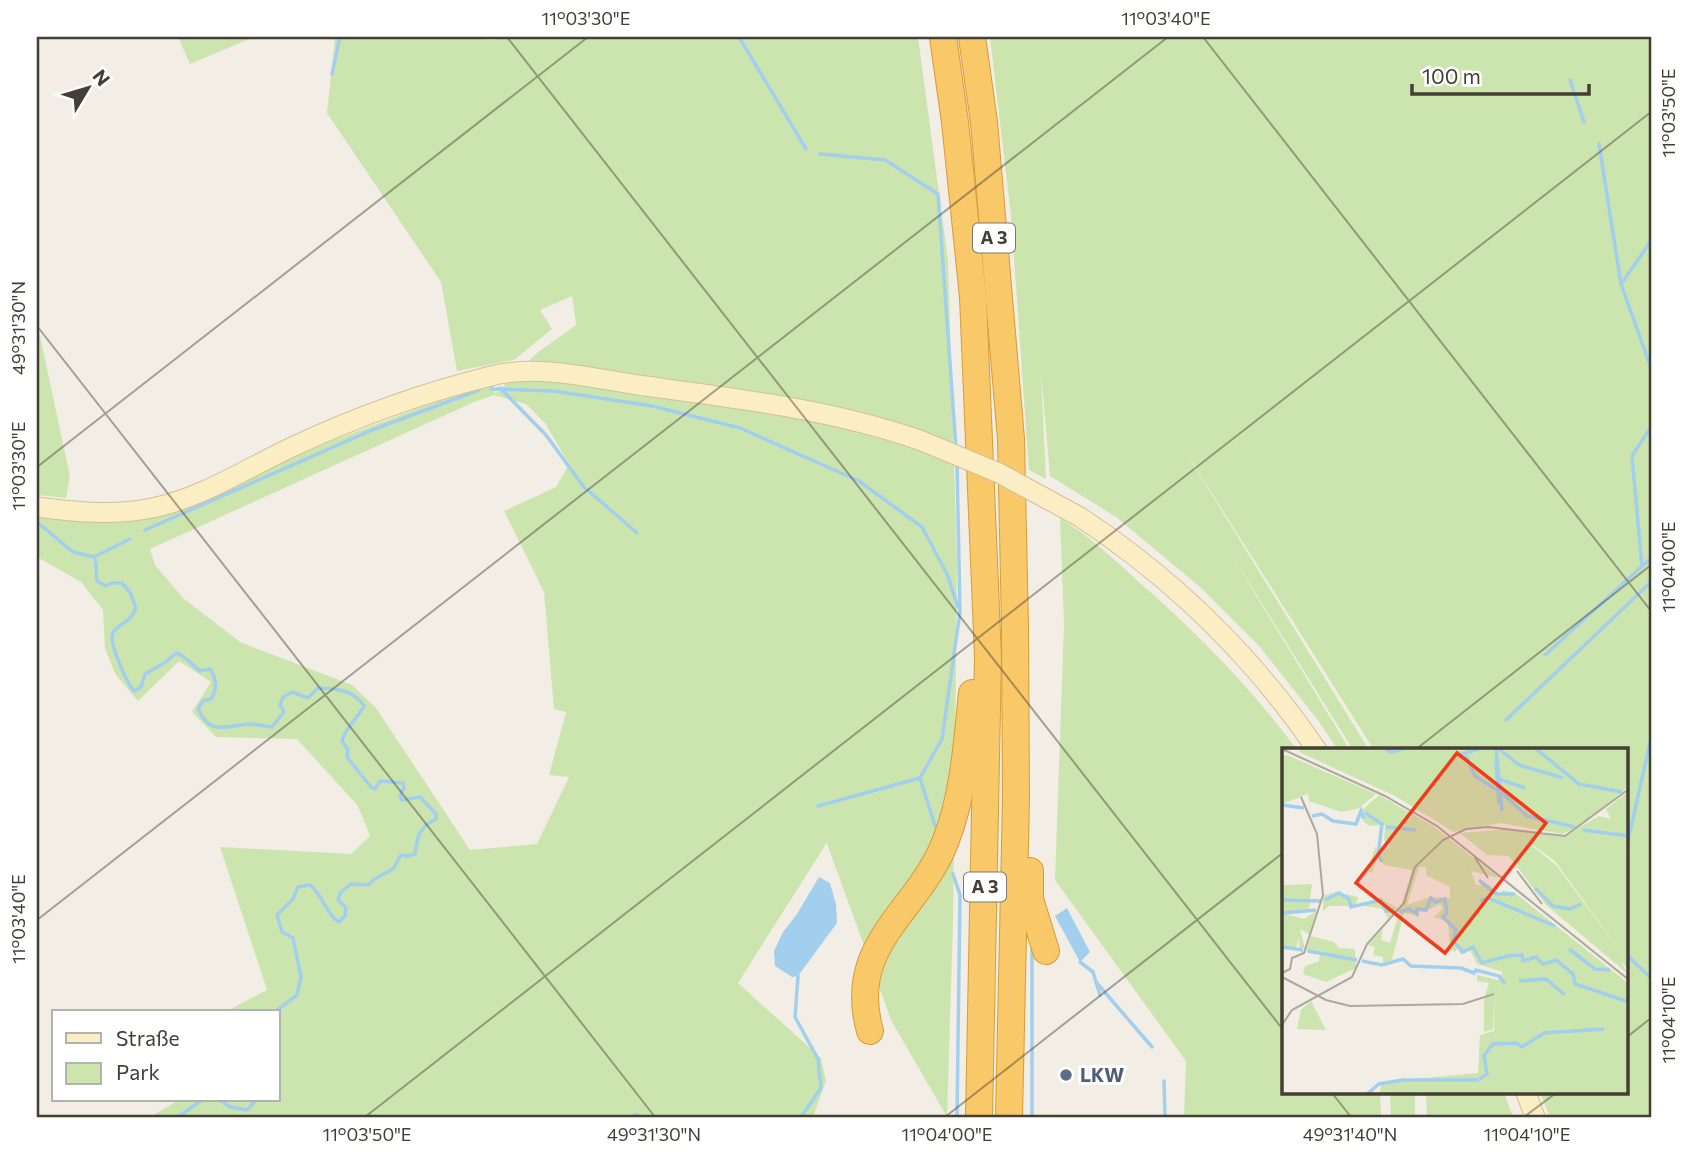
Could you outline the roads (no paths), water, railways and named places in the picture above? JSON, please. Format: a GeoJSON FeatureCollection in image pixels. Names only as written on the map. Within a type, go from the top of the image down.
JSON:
{"type":"FeatureCollection","features":[{"type":"Feature","properties":{"kind":"highway","name":"A 3"},"geometry":{"type":"LineString","coordinates":[[943,37],[955,122],[972,298],[988,657],[979,1117]]}},
{"type":"Feature","properties":{"kind":"highway","name":"A 3"},"geometry":{"type":"LineString","coordinates":[[972,37],[984,122],[1011,439],[1016,626],[1016,800],[1009,1117]]}},
{"type":"Feature","properties":{"kind":"highway"},"geometry":{"type":"LineString","coordinates":[[870,1031],[867,1022],[865,975],[884,935],[931,871],[948,837],[957,805],[967,743],[972,682],[988,657]]}},
{"type":"Feature","properties":{"kind":"highway"},"geometry":{"type":"LineString","coordinates":[[1016,800],[1028,820],[1030,899],[1046,951]]}},
{"type":"Feature","properties":{"kind":"street"},"geometry":{"type":"LineString","coordinates":[[37,507],[114,513],[169,504],[210,488],[360,417],[466,382],[503,374],[545,373],[574,376],[810,411],[879,427],[922,441],[999,473],[1080,517],[1127,548],[1196,606],[1244,656],[1288,708],[1316,748]]}},
{"type":"Feature","properties":{"kind":"street"},"geometry":{"type":"LineString","coordinates":[[1526,1094],[1535,1117]]}},
{"type":"Feature","properties":{"kind":"water"},"geometry":{"type":"Polygon","coordinates":[[[819,877],[830,883],[836,904],[837,923],[798,976],[792,977],[775,966],[774,951],[783,932],[819,877]]]}},
{"type":"Feature","properties":{"kind":"water"},"geometry":{"type":"Polygon","coordinates":[[[1067,908],[1090,952],[1080,962],[1055,916],[1067,908]]]}},
{"type":"Feature","properties":{"kind":"waterway"},"geometry":{"type":"LineString","coordinates":[[332,74],[340,37]]}},
{"type":"Feature","properties":{"kind":"waterway"},"geometry":{"type":"LineString","coordinates":[[739,37],[806,149]]}},
{"type":"Feature","properties":{"kind":"waterway"},"geometry":{"type":"LineString","coordinates":[[1570,80],[1584,122]]}},
{"type":"Feature","properties":{"kind":"waterway"},"geometry":{"type":"LineString","coordinates":[[1599,144],[1621,284]]}},
{"type":"Feature","properties":{"kind":"waterway"},"geometry":{"type":"LineString","coordinates":[[820,154],[885,160],[938,194],[956,448]]}},
{"type":"Feature","properties":{"kind":"waterway"},"geometry":{"type":"LineString","coordinates":[[1651,241],[1621,284],[1651,368]]}},
{"type":"Feature","properties":{"kind":"waterway"},"geometry":{"type":"LineString","coordinates":[[500,388],[546,435],[583,486],[637,533]]}},
{"type":"Feature","properties":{"kind":"waterway"},"geometry":{"type":"LineString","coordinates":[[491,389],[554,391],[652,406],[740,428],[859,481],[922,527],[947,574],[958,607]]}},
{"type":"Feature","properties":{"kind":"waterway"},"geometry":{"type":"LineString","coordinates":[[145,530],[372,430],[479,390]]}},
{"type":"Feature","properties":{"kind":"waterway"},"geometry":{"type":"LineString","coordinates":[[1642,567],[1632,456],[1651,427]]}},
{"type":"Feature","properties":{"kind":"waterway"},"geometry":{"type":"LineString","coordinates":[[935,826],[920,778],[942,739],[960,612],[957,463]]}},
{"type":"Feature","properties":{"kind":"waterway"},"geometry":{"type":"LineString","coordinates":[[37,522],[73,552],[94,557],[97,581],[106,586],[122,583],[130,592],[136,608],[130,618],[115,630],[112,638],[119,662],[134,691],[141,687],[145,674],[176,653],[200,671],[210,669],[214,676],[213,695],[211,699],[203,701],[198,709],[213,726],[248,724],[272,727],[284,712],[280,705],[283,697],[292,692],[308,698],[318,688],[350,693],[364,706],[342,741],[348,750],[347,757],[371,787],[375,789],[380,781],[403,783],[404,788],[400,795],[402,800],[420,797],[436,814],[436,819],[420,833],[415,854],[401,855],[393,869],[369,885],[351,884],[340,893],[338,900],[346,908],[345,916],[339,922],[330,914],[310,885],[298,887],[293,899],[277,915],[282,932],[293,938],[301,977],[297,995],[278,1010]]}},
{"type":"Feature","properties":{"kind":"waterway"},"geometry":{"type":"LineString","coordinates":[[94,557],[130,539]]}},
{"type":"Feature","properties":{"kind":"waterway"},"geometry":{"type":"LineString","coordinates":[[1545,655],[1651,558]]}},
{"type":"Feature","properties":{"kind":"waterway"},"geometry":{"type":"LineString","coordinates":[[1506,720],[1651,582]]}},
{"type":"Feature","properties":{"kind":"waterway"},"geometry":{"type":"LineString","coordinates":[[1628,841],[1651,738]]}},
{"type":"Feature","properties":{"kind":"waterway"},"geometry":{"type":"LineString","coordinates":[[818,806],[920,778]]}},
{"type":"Feature","properties":{"kind":"waterway"},"geometry":{"type":"LineString","coordinates":[[953,874],[960,895],[957,1117]]}},
{"type":"Feature","properties":{"kind":"waterway"},"geometry":{"type":"LineString","coordinates":[[1032,947],[1032,1116]]}},
{"type":"Feature","properties":{"kind":"waterway"},"geometry":{"type":"LineString","coordinates":[[1628,956],[1651,978]]}},
{"type":"Feature","properties":{"kind":"waterway"},"geometry":{"type":"LineString","coordinates":[[1080,962],[1093,972],[1100,995]]}},
{"type":"Feature","properties":{"kind":"waterway"},"geometry":{"type":"LineString","coordinates":[[798,976],[795,1017],[818,1059],[821,1088],[801,1117]]}},
{"type":"Feature","properties":{"kind":"waterway"},"geometry":{"type":"LineString","coordinates":[[1096,982],[1152,1047]]}},
{"type":"Feature","properties":{"kind":"waterway"},"geometry":{"type":"LineString","coordinates":[[1164,1081],[1165,1117]]}},
{"type":"Feature","properties":{"kind":"waterway"},"geometry":{"type":"LineString","coordinates":[[178,1117],[199,1102]]}},
{"type":"Feature","properties":{"kind":"waterway"},"geometry":{"type":"LineString","coordinates":[[223,1102],[230,1107],[247,1110],[254,1102]]}},
{"type":"Feature","properties":{"kind":"waterway"},"geometry":{"type":"LineString","coordinates":[[635,1115],[641,1117]]}},
{"type":"Feature","properties":{"kind":"place","name":"LKW"},"geometry":{"type":"Point","coordinates":[1066,1075]}}]}
